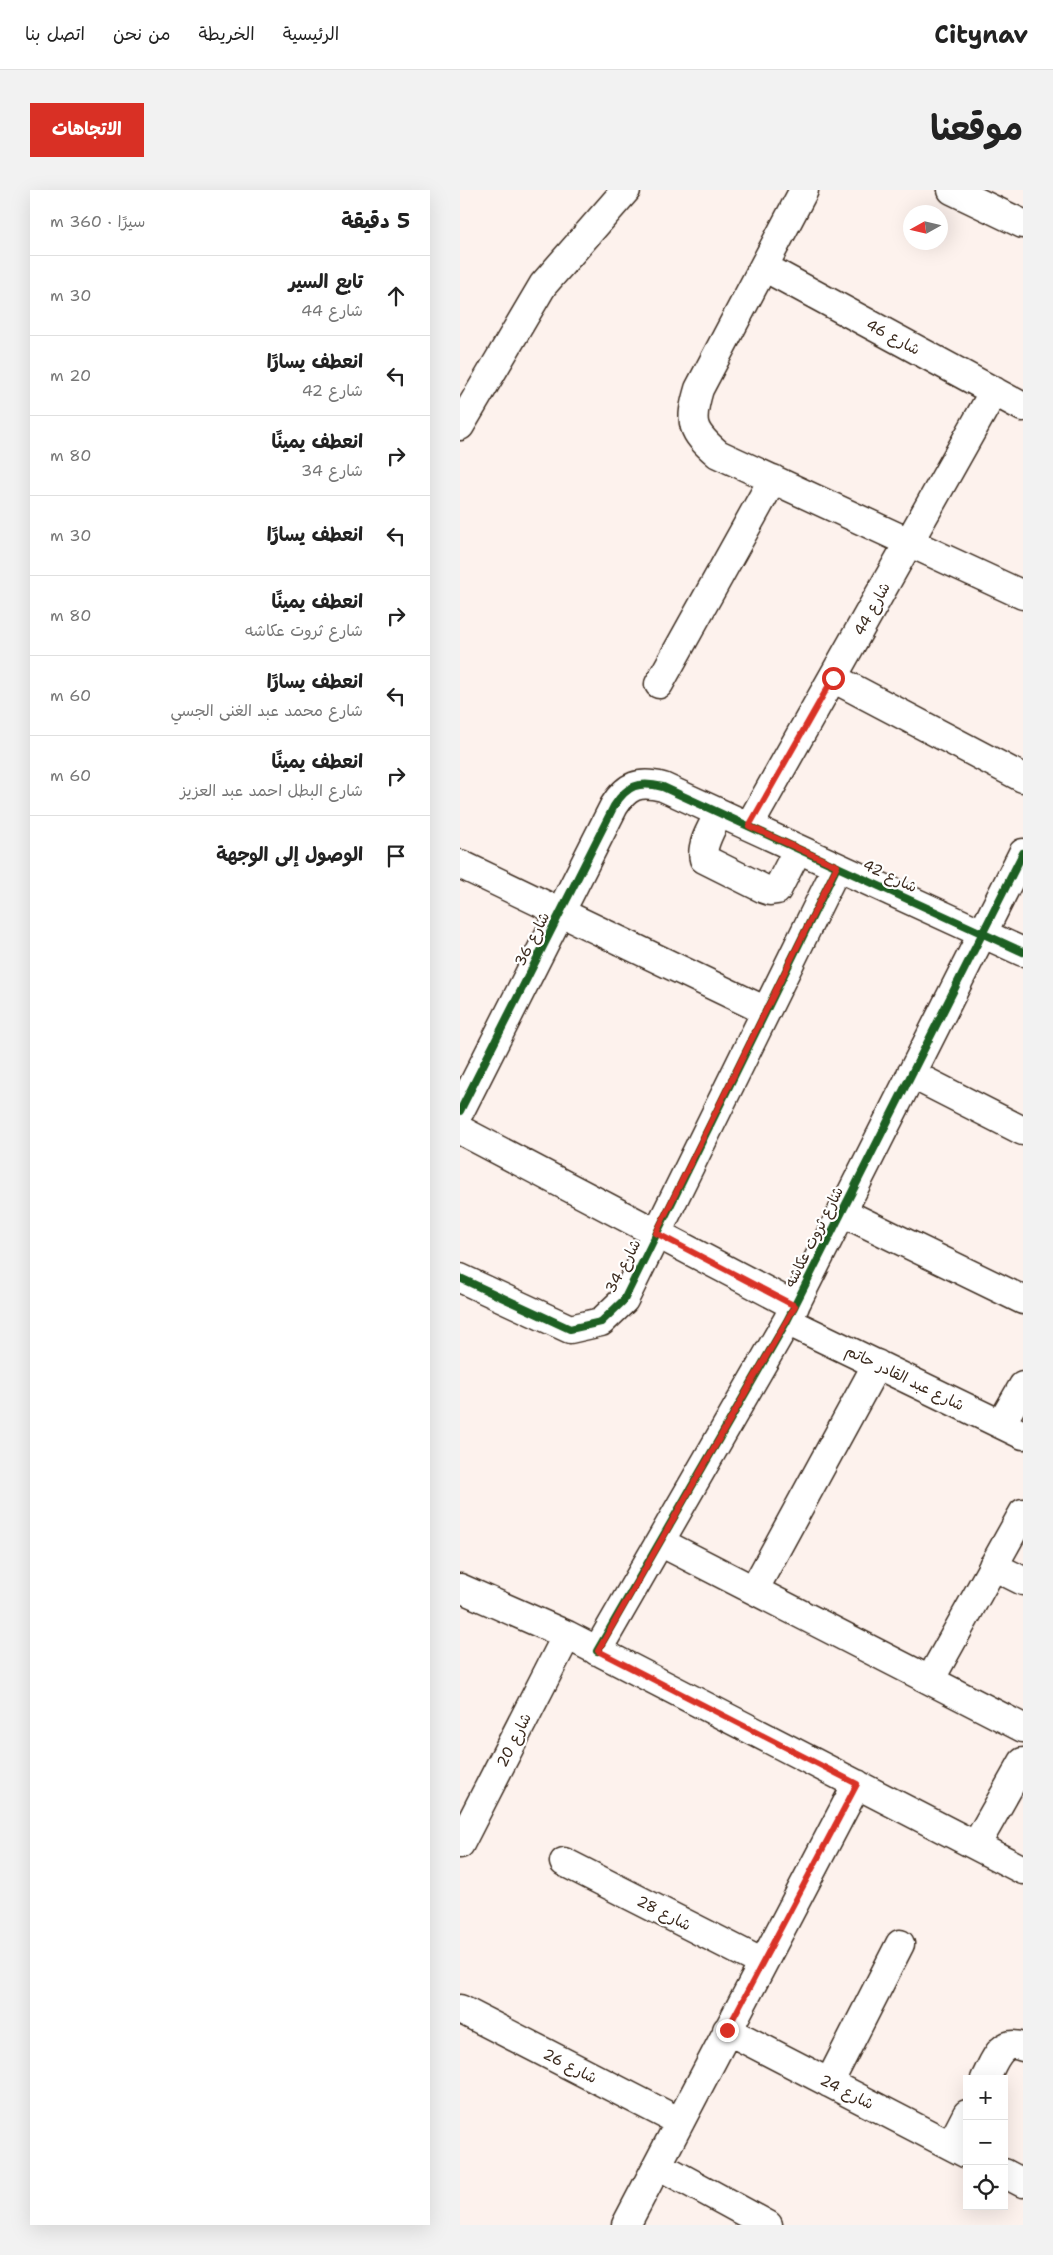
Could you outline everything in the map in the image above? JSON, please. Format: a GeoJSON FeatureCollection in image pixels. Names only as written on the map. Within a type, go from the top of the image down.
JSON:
{"type":"FeatureCollection","features":[{"type":"Feature","properties":{"kind":"street"},"geometry":{"type":"LineString","coordinates":[[460,426],[543,285],[626,190]]}},
{"type":"Feature","properties":{"kind":"street"},"geometry":{"type":"LineString","coordinates":[[804,190],[699,389],[692,413],[699,438],[718,454],[1023,594]]}},
{"type":"Feature","properties":{"kind":"street"},"geometry":{"type":"LineString","coordinates":[[952,190],[1023,224]]}},
{"type":"Feature","properties":{"kind":"street","name":"شارع 46"},"geometry":{"type":"LineString","coordinates":[[764,267],[1023,406]]}},
{"type":"Feature","properties":{"kind":"street","name":"شارع 44"},"geometry":{"type":"LineString","coordinates":[[749,826],[994,391]]}},
{"type":"Feature","properties":{"kind":"street"},"geometry":{"type":"LineString","coordinates":[[659,684],[773,479]]}},
{"type":"Feature","properties":{"kind":"street"},"geometry":{"type":"LineString","coordinates":[[833,678],[1023,778]]}},
{"type":"Feature","properties":{"kind":"street","name":"شارع 42"},"geometry":{"type":"LineString","coordinates":[[634,786],[648,783],[663,787],[1023,952]]}},
{"type":"Feature","properties":{"kind":"street","name":"شارع 36"},"geometry":{"type":"LineString","coordinates":[[460,1111],[614,806],[622,794],[634,786]]}},
{"type":"Feature","properties":{"kind":"street"},"geometry":{"type":"LineString","coordinates":[[719,813],[702,853],[704,859],[764,889],[770,891],[777,890],[798,849]]}},
{"type":"Feature","properties":{"kind":"street","name":"شارع ثروت عكاشه"},"geometry":{"type":"LineString","coordinates":[[598,1651],[791,1314],[1023,853]]}},
{"type":"Feature","properties":{"kind":"street"},"geometry":{"type":"LineString","coordinates":[[460,864],[766,1011]]}},
{"type":"Feature","properties":{"kind":"street","name":"شارع 34"},"geometry":{"type":"LineString","coordinates":[[460,1278],[540,1317],[570,1329],[601,1322],[624,1300],[837,866]]}},
{"type":"Feature","properties":{"kind":"street"},"geometry":{"type":"LineString","coordinates":[[911,1074],[1023,1131]]}},
{"type":"Feature","properties":{"kind":"street","name":"شارع عبد القادر حاتم"},"geometry":{"type":"LineString","coordinates":[[460,1130],[656,1233],[877,1364],[1012,1430]]}},
{"type":"Feature","properties":{"kind":"street"},"geometry":{"type":"LineString","coordinates":[[842,1212],[1023,1300]]}},
{"type":"Feature","properties":{"kind":"street"},"geometry":{"type":"LineString","coordinates":[[754,1590],[877,1364]]}},
{"type":"Feature","properties":{"kind":"street"},"geometry":{"type":"LineString","coordinates":[[1012,1430],[1023,1386]]}},
{"type":"Feature","properties":{"kind":"street"},"geometry":{"type":"LineString","coordinates":[[930,1680],[1023,1513]]}},
{"type":"Feature","properties":{"kind":"street"},"geometry":{"type":"LineString","coordinates":[[660,1542],[1023,1728]]}},
{"type":"Feature","properties":{"kind":"street"},"geometry":{"type":"LineString","coordinates":[[993,1566],[1023,1581]]}},
{"type":"Feature","properties":{"kind":"street"},"geometry":{"type":"LineString","coordinates":[[460,1588],[567,1635],[1023,1870]]}},
{"type":"Feature","properties":{"kind":"street","name":"شارع 20"},"geometry":{"type":"LineString","coordinates":[[460,1844],[567,1635]]}},
{"type":"Feature","properties":{"kind":"street"},"geometry":{"type":"LineString","coordinates":[[976,1845],[1023,1762]]}},
{"type":"Feature","properties":{"kind":"street"},"geometry":{"type":"LineString","coordinates":[[626,2225],[857,1784]]}},
{"type":"Feature","properties":{"kind":"street","name":"شارع 28"},"geometry":{"type":"LineString","coordinates":[[564,1862],[763,1963]]}},
{"type":"Feature","properties":{"kind":"street"},"geometry":{"type":"LineString","coordinates":[[830,2083],[900,1944]]}},
{"type":"Feature","properties":{"kind":"street","name":"شارع 26"},"geometry":{"type":"LineString","coordinates":[[460,2010],[680,2122]]}},
{"type":"Feature","properties":{"kind":"street","name":"شارع 24"},"geometry":{"type":"LineString","coordinates":[[727,2030],[959,2150]]}},
{"type":"Feature","properties":{"kind":"street"},"geometry":{"type":"LineString","coordinates":[[987,2075],[1003,2047],[1012,2044],[1023,2047]]}},
{"type":"Feature","properties":{"kind":"street"},"geometry":{"type":"LineString","coordinates":[[959,2150],[966,2120]]}},
{"type":"Feature","properties":{"kind":"street"},"geometry":{"type":"LineString","coordinates":[[658,2165],[768,2225]]}},
{"type":"Feature","properties":{"kind":"street"},"geometry":{"type":"LineString","coordinates":[[1008,2175],[1023,2183]]}},
{"type":"Feature","properties":{"kind":"cycle path"},"geometry":{"type":"LineString","coordinates":[[460,1111],[614,806],[624,793],[634,786],[647,784],[663,787],[1023,952]]}},
{"type":"Feature","properties":{"kind":"cycle path"},"geometry":{"type":"LineString","coordinates":[[597,1651],[787,1321],[1023,853]]}},
{"type":"Feature","properties":{"kind":"cycle path"},"geometry":{"type":"LineString","coordinates":[[460,1278],[570,1329],[601,1322],[624,1300],[837,867]]}},
{"type":"Feature","properties":{"kind":"route"},"geometry":{"type":"LineString","coordinates":[[727,2030],[857,1784],[598,1651],[795,1306],[656,1233],[837,866],[749,826],[833,678]]}}]}
